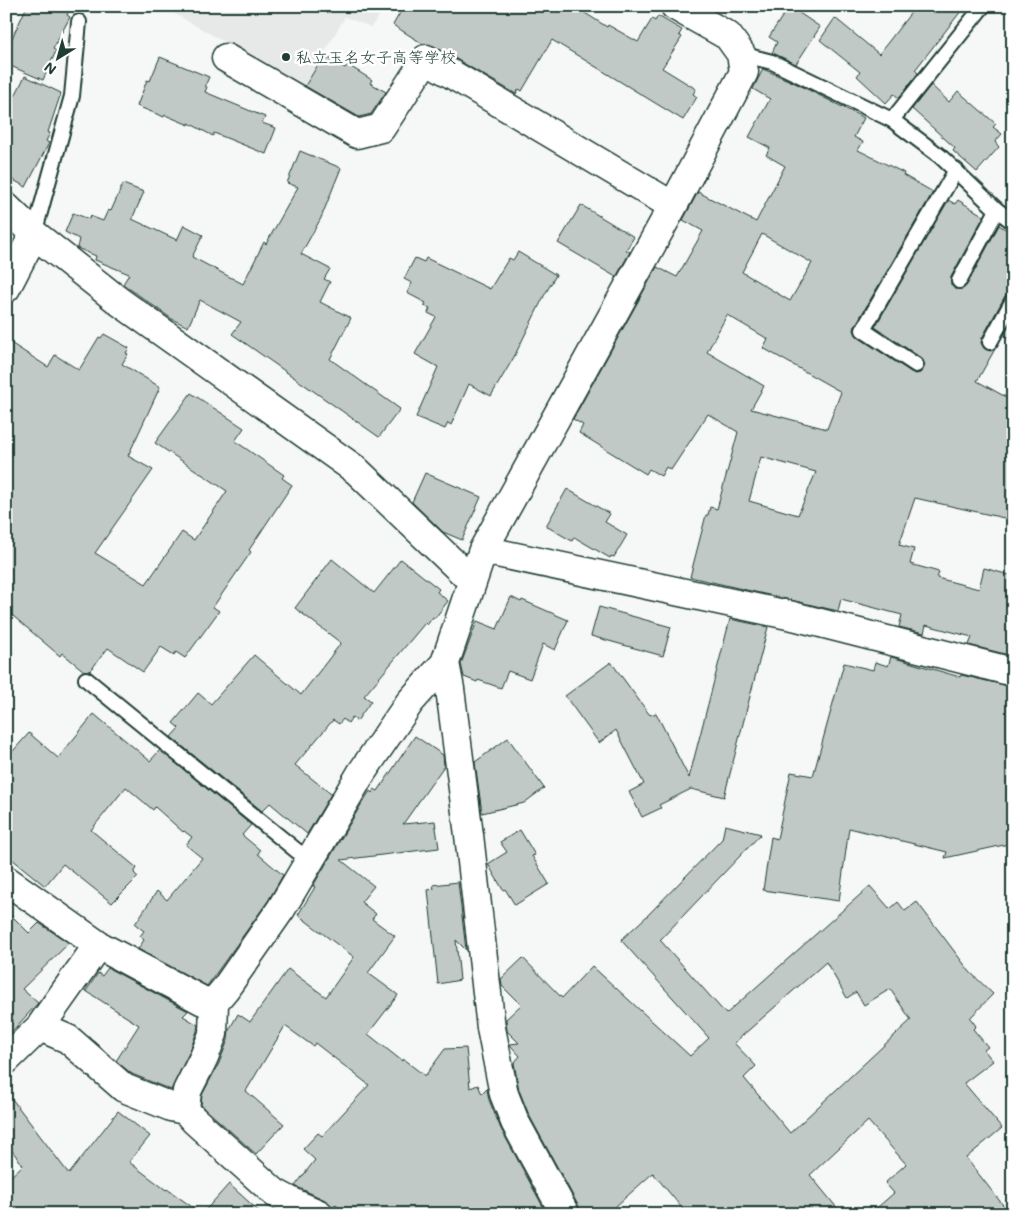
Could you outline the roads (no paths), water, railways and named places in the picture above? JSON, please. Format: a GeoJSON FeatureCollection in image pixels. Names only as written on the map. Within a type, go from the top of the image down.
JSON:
{"type":"FeatureCollection","features":[{"type":"Feature","properties":{"kind":"street"},"geometry":{"type":"LineString","coordinates":[[185,1110],[187,1092],[213,1034],[214,1002],[280,909],[362,772],[410,702],[445,663],[483,550],[673,206],[744,72],[741,54],[728,36],[684,9]]}},
{"type":"Feature","properties":{"kind":"street"},"geometry":{"type":"LineString","coordinates":[[226,58],[357,134],[381,128],[426,59],[673,206]]}},
{"type":"Feature","properties":{"kind":"street"},"geometry":{"type":"LineString","coordinates":[[6,207],[34,234],[120,302],[356,470],[472,581]]}},
{"type":"Feature","properties":{"kind":"street"},"geometry":{"type":"LineString","coordinates":[[6,288],[34,234]]}},
{"type":"Feature","properties":{"kind":"street"},"geometry":{"type":"LineString","coordinates":[[483,550],[793,616],[1013,672]]}},
{"type":"Feature","properties":{"kind":"street"},"geometry":{"type":"LineString","coordinates":[[445,663],[469,834],[491,1028],[504,1094],[515,1122],[565,1214]]}},
{"type":"Feature","properties":{"kind":"street"},"geometry":{"type":"LineString","coordinates":[[6,880],[98,945],[202,1001],[214,1002]]}},
{"type":"Feature","properties":{"kind":"street"},"geometry":{"type":"LineString","coordinates":[[7,1057],[40,1027],[98,945]]}},
{"type":"Feature","properties":{"kind":"street"},"geometry":{"type":"LineString","coordinates":[[40,1027],[68,1039],[124,1088],[172,1107],[185,1110],[275,1193],[319,1214]]}},
{"type":"Feature","properties":{"kind":"lane"},"geometry":{"type":"LineString","coordinates":[[892,120],[984,6]]}},
{"type":"Feature","properties":{"kind":"lane"},"geometry":{"type":"LineString","coordinates":[[34,234],[72,96],[79,22]]}},
{"type":"Feature","properties":{"kind":"lane"},"geometry":{"type":"LineString","coordinates":[[741,54],[772,62],[892,120],[956,170],[997,210],[1013,222]]}},
{"type":"Feature","properties":{"kind":"lane"},"geometry":{"type":"LineString","coordinates":[[916,366],[863,330],[956,170]]}},
{"type":"Feature","properties":{"kind":"lane"},"geometry":{"type":"LineString","coordinates":[[959,282],[997,210]]}},
{"type":"Feature","properties":{"kind":"lane"},"geometry":{"type":"LineString","coordinates":[[990,342],[1013,300]]}},
{"type":"Feature","properties":{"kind":"lane"},"geometry":{"type":"LineString","coordinates":[[86,679],[297,851],[310,858]]}},
{"type":"Feature","properties":{"kind":"place","name":"私立玉名女子高等学校"},"geometry":{"type":"Point","coordinates":[286,57]}}]}
